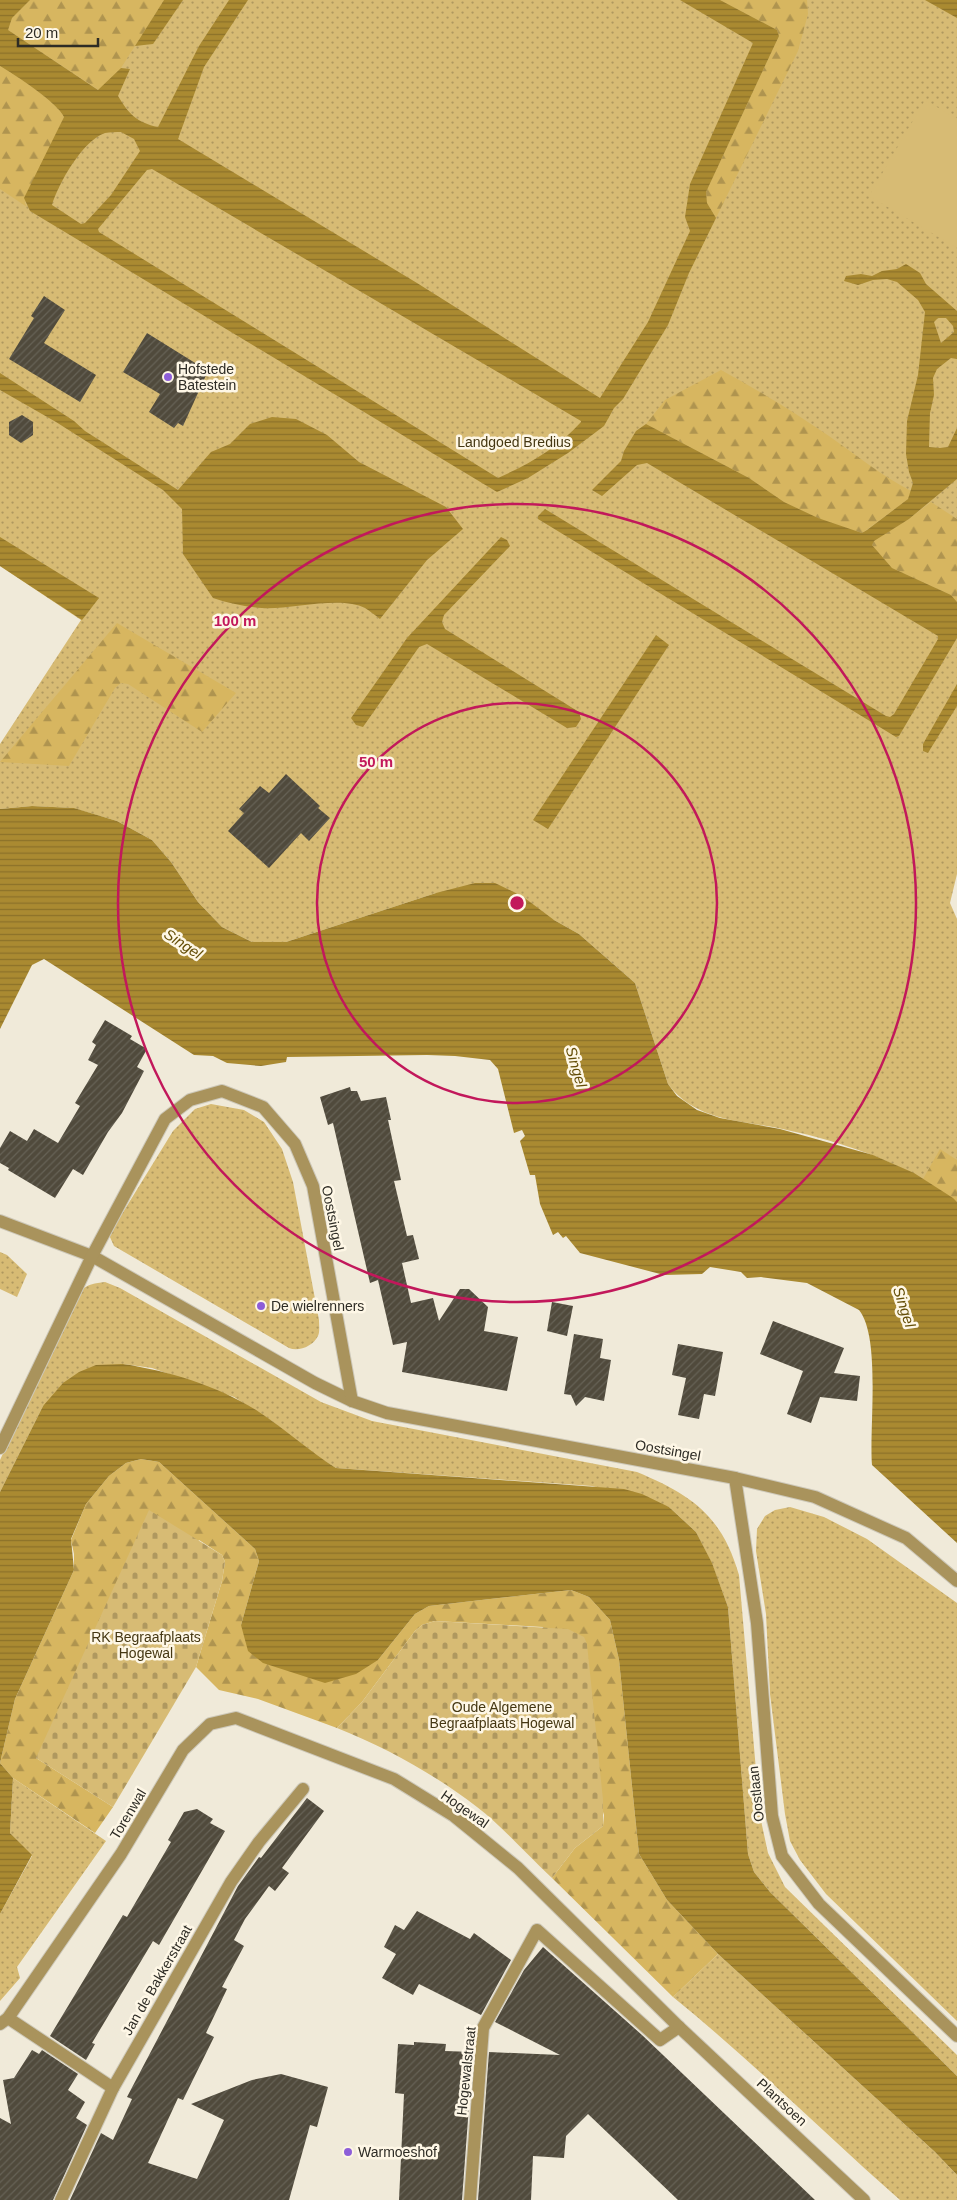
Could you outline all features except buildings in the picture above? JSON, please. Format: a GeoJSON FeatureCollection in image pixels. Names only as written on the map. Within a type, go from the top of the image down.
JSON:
{"type":"FeatureCollection","features":[{"type":"Feature","properties":{"kind":"street","name":"Oostsingel"},"geometry":{"type":"LineString","coordinates":[[0,1448],[92,1256],[165,1119],[190,1100],[222,1091],[263,1107],[294,1144],[312,1186],[352,1401]]}},
{"type":"Feature","properties":{"kind":"street","name":"Oostsingel"},"geometry":{"type":"LineString","coordinates":[[0,1221],[92,1256],[315,1383],[352,1401],[387,1413],[735,1478],[816,1497],[906,1538],[957,1581]]}},
{"type":"Feature","properties":{"kind":"street","name":"Oostlaan"},"geometry":{"type":"LineString","coordinates":[[735,1478],[757,1623],[772,1816],[782,1856],[819,1904],[957,2036]]}},
{"type":"Feature","properties":{"kind":"street","name":"Torenwal"},"geometry":{"type":"LineString","coordinates":[[4,2021],[121,1854],[183,1750],[210,1724],[236,1718],[330,1754]]}},
{"type":"Feature","properties":{"kind":"street","name":"Hogewal"},"geometry":{"type":"LineString","coordinates":[[330,1754],[394,1779],[417,1795],[454,1816],[518,1868],[565,1916]]}},
{"type":"Feature","properties":{"kind":"street","name":"Jan de Bakkerstraat"},"geometry":{"type":"LineString","coordinates":[[61,2200],[113,2088],[230,1882],[264,1836],[303,1789]]}},
{"type":"Feature","properties":{"kind":"street","name":"Plantsoen"},"geometry":{"type":"LineString","coordinates":[[565,1916],[679,2027],[864,2200]]}},
{"type":"Feature","properties":{"kind":"street","name":"Hogewalstraat"},"geometry":{"type":"LineString","coordinates":[[470,2200],[483,2028],[537,1930],[660,2040],[679,2027]]}},
{"type":"Feature","properties":{"kind":"street"},"geometry":{"type":"LineString","coordinates":[[4,2021],[113,2088]]}},
{"type":"Feature","properties":{"kind":"green space","name":"Landgoed Bredius"},"geometry":{"type":"Polygon","coordinates":[[[0,0],[957,0],[957,874],[950,903],[957,919],[957,1202],[896,1165],[858,1150],[798,1132],[717,1116],[691,1105],[668,1084],[635,983],[579,934],[554,920],[436,893],[286,942],[252,942],[222,927],[198,902],[171,862],[152,840],[117,821],[73,808],[32,806],[0,809],[0,744],[81,620],[0,566],[0,0]]]}},
{"type":"Feature","properties":{"kind":"green space"},"geometry":{"type":"Polygon","coordinates":[[[30,0],[164,0],[121,68],[99,90],[8,30],[12,18],[30,0]]]}},
{"type":"Feature","properties":{"kind":"green space"},"geometry":{"type":"Polygon","coordinates":[[[720,0],[807,0],[808,14],[798,51],[716,218],[707,203],[706,192],[779,36],[777,30],[720,0]]]}},
{"type":"Feature","properties":{"kind":"green space"},"geometry":{"type":"Polygon","coordinates":[[[0,66],[45,97],[64,117],[25,203],[27,207],[0,189],[0,66]]]}},
{"type":"Feature","properties":{"kind":"green space"},"geometry":{"type":"Polygon","coordinates":[[[925,100],[957,119],[957,248],[869,196],[925,100]]]}},
{"type":"Feature","properties":{"kind":"green space"},"geometry":{"type":"Polygon","coordinates":[[[721,370],[789,410],[879,472],[911,491],[908,499],[862,533],[817,518],[784,502],[749,478],[646,424],[665,400],[721,370]]]}},
{"type":"Feature","properties":{"kind":"green space"},"geometry":{"type":"Polygon","coordinates":[[[931,502],[957,519],[957,602],[951,595],[892,568],[872,545],[873,541],[909,519],[931,502]]]}},
{"type":"Feature","properties":{"kind":"green space"},"geometry":{"type":"Polygon","coordinates":[[[117,623],[236,693],[202,732],[128,684],[121,683],[115,688],[69,766],[0,762],[117,623]]]}},
{"type":"Feature","properties":{"kind":"green space"},"geometry":{"type":"Polygon","coordinates":[[[211,1104],[244,1110],[264,1122],[282,1149],[293,1182],[319,1320],[316,1340],[305,1347],[289,1348],[114,1246],[109,1235],[173,1131],[195,1109],[211,1104]]]}},
{"type":"Feature","properties":{"kind":"green space"},"geometry":{"type":"Polygon","coordinates":[[[940,1149],[957,1160],[957,1202],[923,1179],[940,1149]]]}},
{"type":"Feature","properties":{"kind":"green space"},"geometry":{"type":"Polygon","coordinates":[[[0,1252],[7,1255],[27,1274],[17,1297],[0,1289],[0,1252]]]}},
{"type":"Feature","properties":{"kind":"green space"},"geometry":{"type":"Polygon","coordinates":[[[105,1282],[120,1288],[321,1402],[372,1421],[637,1472],[674,1490],[702,1510],[724,1537],[739,1575],[760,1816],[768,1853],[785,1887],[957,2055],[957,2076],[770,1892],[754,1872],[748,1854],[728,1607],[712,1564],[696,1532],[669,1507],[592,1486],[336,1468],[310,1452],[272,1421],[234,1397],[152,1368],[123,1364],[43,1406],[0,1492],[0,1460],[71,1307],[80,1292],[87,1286],[105,1282]]]}},
{"type":"Feature","properties":{"kind":"green space"},"geometry":{"type":"Polygon","coordinates":[[[141,1459],[159,1462],[255,1549],[259,1561],[241,1625],[378,1660],[415,1614],[429,1606],[571,1590],[589,1597],[610,1620],[619,1660],[639,1854],[667,1900],[718,1954],[673,1997],[552,1878],[575,1848],[603,1826],[604,1815],[543,1627],[435,1621],[422,1625],[415,1631],[362,1702],[337,1728],[258,1699],[219,1690],[196,1667],[222,1581],[225,1562],[222,1555],[199,1540],[36,1758],[113,1807],[95,1833],[13,1778],[0,1763],[15,1699],[74,1570],[74,1554],[71,1540],[86,1504],[109,1476],[126,1463],[141,1459]]]}},
{"type":"Feature","properties":{"kind":"green space"},"geometry":{"type":"Polygon","coordinates":[[[790,1507],[824,1517],[867,1539],[957,1603],[957,2021],[826,1894],[800,1860],[790,1841],[770,1694],[766,1614],[756,1551],[757,1529],[765,1516],[775,1510],[790,1507]]]}},
{"type":"Feature","properties":{"kind":"green space","name":"RK Begraafplaats Hogewal"},"geometry":{"type":"Polygon","coordinates":[[[149,1510],[222,1555],[225,1562],[222,1581],[196,1667],[113,1807],[36,1758],[149,1510]]]}},
{"type":"Feature","properties":{"kind":"green space","name":"Oude Algemene Begraafplaats Hogewal"},"geometry":{"type":"Polygon","coordinates":[[[435,1621],[568,1629],[584,1637],[587,1644],[603,1800],[603,1826],[575,1848],[552,1878],[496,1823],[461,1795],[410,1763],[374,1744],[337,1728],[362,1702],[415,1631],[422,1625],[435,1621]]]}},
{"type":"Feature","properties":{"kind":"green space"},"geometry":{"type":"Polygon","coordinates":[[[13,1778],[106,1841],[17,1967],[20,1978],[0,2001],[0,1914],[32,1856],[10,1833],[13,1778]]]}},
{"type":"Feature","properties":{"kind":"green space"},"geometry":{"type":"Polygon","coordinates":[[[718,1954],[935,2152],[957,2175],[957,2200],[900,2200],[731,2046],[673,1997],[718,1954]]]}},
{"type":"Feature","properties":{"kind":"water"},"geometry":{"type":"Polygon","coordinates":[[[0,0],[30,0],[12,18],[8,30],[98,90],[121,68],[130,69],[118,96],[139,120],[158,127],[199,46],[229,0],[248,0],[204,67],[178,139],[417,283],[600,398],[648,322],[690,231],[685,217],[690,184],[753,43],[680,0],[720,0],[777,30],[779,36],[706,192],[707,203],[716,218],[689,273],[668,325],[623,399],[614,408],[604,426],[568,453],[528,478],[497,492],[30,211],[24,198],[64,117],[45,97],[0,66],[0,0]],[[121,132],[105,133],[88,144],[72,164],[52,205],[81,224],[85,223],[111,195],[140,151],[134,139],[121,132]],[[152,169],[147,170],[98,229],[99,232],[498,478],[521,467],[553,447],[581,422],[581,421],[152,169]]]}},
{"type":"Feature","properties":{"kind":"water"},"geometry":{"type":"Polygon","coordinates":[[[164,0],[183,0],[153,44],[135,46],[164,0]]]}},
{"type":"Feature","properties":{"kind":"water"},"geometry":{"type":"Polygon","coordinates":[[[925,0],[957,0],[957,18],[925,0]]]}},
{"type":"Feature","properties":{"kind":"water"},"geometry":{"type":"Polygon","coordinates":[[[906,264],[920,273],[926,284],[957,311],[957,359],[951,358],[937,369],[933,378],[934,395],[930,413],[929,447],[948,447],[957,428],[957,479],[909,519],[874,541],[872,545],[892,568],[951,595],[957,602],[957,638],[899,736],[896,737],[538,519],[538,516],[545,509],[890,717],[894,714],[938,636],[647,463],[637,465],[602,496],[592,490],[621,461],[624,451],[636,431],[646,424],[749,478],[784,502],[818,518],[862,533],[867,530],[908,499],[913,483],[906,454],[907,421],[918,375],[925,312],[918,300],[897,282],[887,279],[873,280],[858,285],[844,281],[846,276],[861,274],[872,276],[882,271],[897,269],[906,264]],[[938,318],[934,322],[941,343],[954,332],[953,326],[946,318],[938,318]]]}},
{"type":"Feature","properties":{"kind":"water"},"geometry":{"type":"Polygon","coordinates":[[[0,373],[74,421],[85,431],[178,490],[211,452],[230,444],[250,424],[272,417],[296,419],[327,435],[359,462],[446,507],[463,529],[427,560],[380,619],[365,608],[355,604],[329,603],[262,608],[249,607],[213,598],[183,554],[182,509],[163,490],[56,422],[0,390],[0,373]]]}},
{"type":"Feature","properties":{"kind":"water"},"geometry":{"type":"Polygon","coordinates":[[[0,537],[99,598],[82,620],[0,566],[0,537]]]}},
{"type":"Feature","properties":{"kind":"water"},"geometry":{"type":"Polygon","coordinates":[[[501,537],[507,540],[510,546],[444,615],[442,622],[445,629],[579,712],[581,719],[576,727],[567,728],[427,644],[419,647],[363,727],[356,725],[351,718],[407,638],[501,537]]]}},
{"type":"Feature","properties":{"kind":"water"},"geometry":{"type":"Polygon","coordinates":[[[656,635],[669,645],[548,829],[533,820],[656,635]]]}},
{"type":"Feature","properties":{"kind":"water"},"geometry":{"type":"Polygon","coordinates":[[[957,684],[957,706],[928,753],[923,751],[923,744],[957,684]]]}},
{"type":"Feature","properties":{"kind":"water","name":"Singel"},"geometry":{"type":"Polygon","coordinates":[[[32,806],[74,808],[117,821],[152,840],[171,862],[198,902],[222,927],[252,942],[286,942],[436,893],[475,883],[495,883],[522,896],[554,920],[579,934],[635,983],[668,1084],[677,1096],[697,1110],[720,1118],[780,1129],[873,1155],[914,1173],[953,1198],[957,1202],[957,1543],[872,1465],[872,1361],[866,1323],[859,1310],[807,1283],[761,1277],[747,1278],[741,1272],[710,1267],[702,1274],[664,1275],[580,1253],[566,1236],[563,1238],[558,1232],[553,1235],[540,1204],[535,1175],[530,1175],[520,1141],[525,1136],[522,1130],[514,1133],[498,1069],[490,1060],[427,1055],[287,1057],[286,1062],[261,1066],[227,1063],[213,1056],[194,1055],[44,959],[32,965],[0,1029],[0,809],[32,806]]]}},
{"type":"Feature","properties":{"kind":"water"},"geometry":{"type":"Polygon","coordinates":[[[123,1364],[176,1375],[211,1387],[259,1412],[336,1468],[624,1489],[642,1494],[669,1507],[696,1532],[712,1563],[728,1607],[748,1854],[754,1872],[770,1892],[957,2076],[957,2175],[935,2152],[718,1954],[667,1900],[639,1854],[619,1660],[610,1620],[589,1597],[571,1590],[429,1606],[415,1614],[378,1660],[356,1674],[325,1683],[263,1663],[248,1651],[241,1625],[259,1561],[255,1549],[159,1462],[141,1459],[126,1463],[109,1476],[86,1504],[71,1539],[74,1570],[15,1699],[0,1763],[0,1492],[43,1406],[63,1383],[79,1372],[96,1365],[123,1364]]]}},
{"type":"Feature","properties":{"kind":"water"},"geometry":{"type":"Polygon","coordinates":[[[0,1763],[13,1778],[10,1833],[32,1855],[0,1914],[0,1763]]]}},
{"type":"Feature","properties":{"kind":"place","name":"Hofstede Batestein"},"geometry":{"type":"Point","coordinates":[168,377]}},
{"type":"Feature","properties":{"kind":"place","name":"De wielrenners"},"geometry":{"type":"Point","coordinates":[261,1306]}},
{"type":"Feature","properties":{"kind":"place","name":"Warmoeshof"},"geometry":{"type":"Point","coordinates":[348,2152]}}]}
